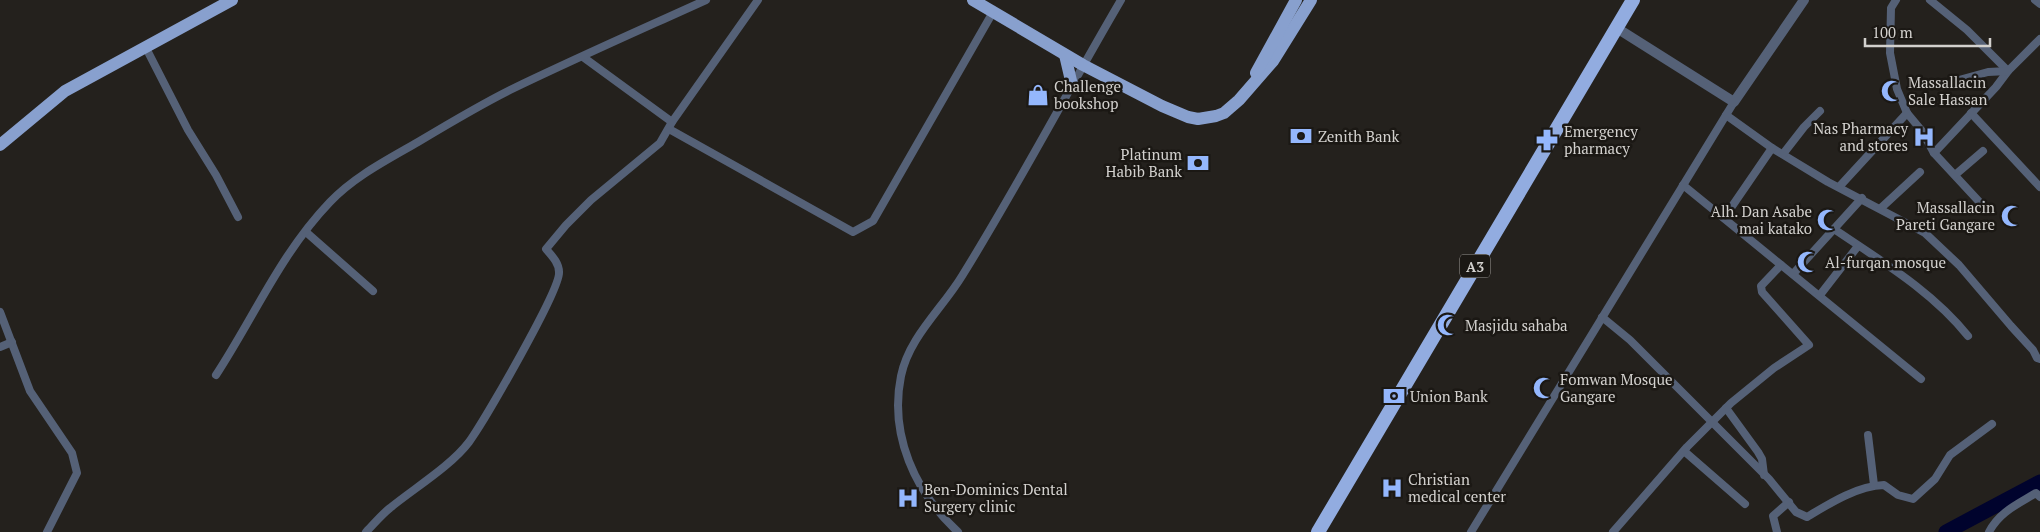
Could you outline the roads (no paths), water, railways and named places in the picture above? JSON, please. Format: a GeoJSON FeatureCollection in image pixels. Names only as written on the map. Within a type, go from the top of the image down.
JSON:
{"type":"FeatureCollection","features":[{"type":"Feature","properties":{"kind":"highway","name":"A3"},"geometry":{"type":"LineString","coordinates":[[1318,532],[1632,0]]}},
{"type":"Feature","properties":{"kind":"highway","name":"A3"},"geometry":{"type":"LineString","coordinates":[[1329,532],[1642,0]]}},
{"type":"Feature","properties":{"kind":"main road"},"geometry":{"type":"LineString","coordinates":[[0,145],[65,91],[232,0]]}},
{"type":"Feature","properties":{"kind":"main road"},"geometry":{"type":"LineString","coordinates":[[973,0],[1083,65],[1162,106],[1188,117],[1198,119],[1224,113],[1239,100],[1273,62],[1311,0]]}},
{"type":"Feature","properties":{"kind":"main road"},"geometry":{"type":"LineString","coordinates":[[1246,92],[1296,0]]}},
{"type":"Feature","properties":{"kind":"main road"},"geometry":{"type":"LineString","coordinates":[[1065,54],[1072,84]]}},
{"type":"Feature","properties":{"kind":"street"},"geometry":{"type":"LineString","coordinates":[[216,375],[279,266],[329,203],[344,188],[362,175],[484,104],[706,0]]}},
{"type":"Feature","properties":{"kind":"street"},"geometry":{"type":"LineString","coordinates":[[366,532],[389,508],[416,488],[468,443],[540,319],[557,281],[560,272],[555,259],[546,250],[566,225],[591,200],[660,143],[670,125],[758,0]]}},
{"type":"Feature","properties":{"kind":"street"},"geometry":{"type":"LineString","coordinates":[[958,532],[926,495],[907,456],[898,416],[898,392],[903,366],[915,341],[962,278],[1121,0]]}},
{"type":"Feature","properties":{"kind":"street"},"geometry":{"type":"LineString","coordinates":[[1471,532],[1734,102],[1804,0]]}},
{"type":"Feature","properties":{"kind":"street"},"geometry":{"type":"LineString","coordinates":[[1896,0],[1891,8],[1890,53],[1897,89],[1907,113],[1922,131],[1934,153],[1985,208]]}},
{"type":"Feature","properties":{"kind":"street"},"geometry":{"type":"LineString","coordinates":[[1930,0],[1967,30],[2008,71]]}},
{"type":"Feature","properties":{"kind":"street"},"geometry":{"type":"LineString","coordinates":[[2035,0],[2040,4]]}},
{"type":"Feature","properties":{"kind":"street"},"geometry":{"type":"LineString","coordinates":[[583,57],[670,125],[853,232],[873,221],[993,12]]}},
{"type":"Feature","properties":{"kind":"street"},"geometry":{"type":"LineString","coordinates":[[1623,32],[1734,102]]}},
{"type":"Feature","properties":{"kind":"street"},"geometry":{"type":"LineString","coordinates":[[1934,153],[1996,87],[2008,71],[2040,39]]}},
{"type":"Feature","properties":{"kind":"street"},"geometry":{"type":"LineString","coordinates":[[146,48],[188,130],[216,175],[238,217]]}},
{"type":"Feature","properties":{"kind":"street"},"geometry":{"type":"LineString","coordinates":[[1952,80],[1959,80],[1988,72],[2008,71]]}},
{"type":"Feature","properties":{"kind":"street"},"geometry":{"type":"LineString","coordinates":[[1782,154],[1820,111]]}},
{"type":"Feature","properties":{"kind":"street"},"geometry":{"type":"LineString","coordinates":[[1840,188],[1907,113]]}},
{"type":"Feature","properties":{"kind":"street"},"geometry":{"type":"LineString","coordinates":[[1972,113],[2040,187]]}},
{"type":"Feature","properties":{"kind":"street"},"geometry":{"type":"LineString","coordinates":[[1726,115],[1782,154],[1840,188],[1882,208],[1925,233],[1960,265],[2023,340],[2034,350],[2037,358],[2040,359]]}},
{"type":"Feature","properties":{"kind":"street"},"geometry":{"type":"LineString","coordinates":[[1724,218],[1772,148]]}},
{"type":"Feature","properties":{"kind":"street"},"geometry":{"type":"LineString","coordinates":[[1955,175],[1983,151]]}},
{"type":"Feature","properties":{"kind":"street"},"geometry":{"type":"LineString","coordinates":[[1882,208],[1920,172]]}},
{"type":"Feature","properties":{"kind":"street"},"geometry":{"type":"LineString","coordinates":[[1683,185],[1920,379]]}},
{"type":"Feature","properties":{"kind":"street"},"geometry":{"type":"LineString","coordinates":[[1793,274],[1862,198]]}},
{"type":"Feature","properties":{"kind":"street"},"geometry":{"type":"LineString","coordinates":[[1834,229],[1916,286],[1947,312],[1968,336]]}},
{"type":"Feature","properties":{"kind":"street"},"geometry":{"type":"LineString","coordinates":[[306,232],[373,291]]}},
{"type":"Feature","properties":{"kind":"street"},"geometry":{"type":"LineString","coordinates":[[1820,296],[1858,246]]}},
{"type":"Feature","properties":{"kind":"street"},"geometry":{"type":"LineString","coordinates":[[1613,532],[1684,451],[1726,408],[1774,368],[1809,345],[1762,292],[1761,286],[1781,265]]}},
{"type":"Feature","properties":{"kind":"street"},"geometry":{"type":"LineString","coordinates":[[0,312],[30,391],[72,453],[77,473],[47,532]]}},
{"type":"Feature","properties":{"kind":"street"},"geometry":{"type":"LineString","coordinates":[[1602,317],[1630,340],[1764,475],[1796,512],[1807,517],[1861,488],[1874,485],[1884,485],[1898,495],[1914,499],[1934,478],[1950,454],[1992,424]]}},
{"type":"Feature","properties":{"kind":"street"},"geometry":{"type":"LineString","coordinates":[[0,347],[12,342]]}},
{"type":"Feature","properties":{"kind":"street"},"geometry":{"type":"LineString","coordinates":[[1726,408],[1762,459],[1764,475]]}},
{"type":"Feature","properties":{"kind":"street"},"geometry":{"type":"LineString","coordinates":[[1868,434],[1874,485]]}},
{"type":"Feature","properties":{"kind":"street"},"geometry":{"type":"LineString","coordinates":[[1684,451],[1745,504]]}},
{"type":"Feature","properties":{"kind":"street"},"geometry":{"type":"LineString","coordinates":[[1989,532],[2001,514],[2036,493],[2040,497]]}},
{"type":"Feature","properties":{"kind":"street"},"geometry":{"type":"LineString","coordinates":[[1777,532],[1773,516],[1789,502]]}},
{"type":"Feature","properties":{"kind":"waterway"},"geometry":{"type":"LineString","coordinates":[[1946,532],[2040,482]]}},
{"type":"Feature","properties":{"kind":"place","name":"Massallacin Sale Hassan"},"geometry":{"type":"Point","coordinates":[1892,91]}},
{"type":"Feature","properties":{"kind":"place","name":"Challenge bookshop"},"geometry":{"type":"Point","coordinates":[1038,95]}},
{"type":"Feature","properties":{"kind":"place","name":"Zenith Bank"},"geometry":{"type":"Point","coordinates":[1301,136]}},
{"type":"Feature","properties":{"kind":"place","name":"Nas Pharmacy and stores"},"geometry":{"type":"Point","coordinates":[1924,137]}},
{"type":"Feature","properties":{"kind":"place","name":"Emergency pharmacy"},"geometry":{"type":"Point","coordinates":[1547,140]}},
{"type":"Feature","properties":{"kind":"place","name":"Platinum Habib Bank"},"geometry":{"type":"Point","coordinates":[1198,163]}},
{"type":"Feature","properties":{"kind":"place","name":"Massallacin Pareti Gangare"},"geometry":{"type":"Point","coordinates":[2012,216]}},
{"type":"Feature","properties":{"kind":"place","name":"Alh. Dan Asabe mai katako"},"geometry":{"type":"Point","coordinates":[1828,220]}},
{"type":"Feature","properties":{"kind":"place","name":"Al-furqan mosque"},"geometry":{"type":"Point","coordinates":[1808,262]}},
{"type":"Feature","properties":{"kind":"place","name":"Masjidu sahaba"},"geometry":{"type":"Point","coordinates":[1448,325]}},
{"type":"Feature","properties":{"kind":"place","name":"Fomwan Mosque Gangare"},"geometry":{"type":"Point","coordinates":[1544,388]}},
{"type":"Feature","properties":{"kind":"place","name":"Union Bank"},"geometry":{"type":"Point","coordinates":[1394,396]}},
{"type":"Feature","properties":{"kind":"place","name":"Christian medical center"},"geometry":{"type":"Point","coordinates":[1392,488]}},
{"type":"Feature","properties":{"kind":"place","name":"Ben-Dominics Dental Surgery clinic"},"geometry":{"type":"Point","coordinates":[908,498]}}]}
